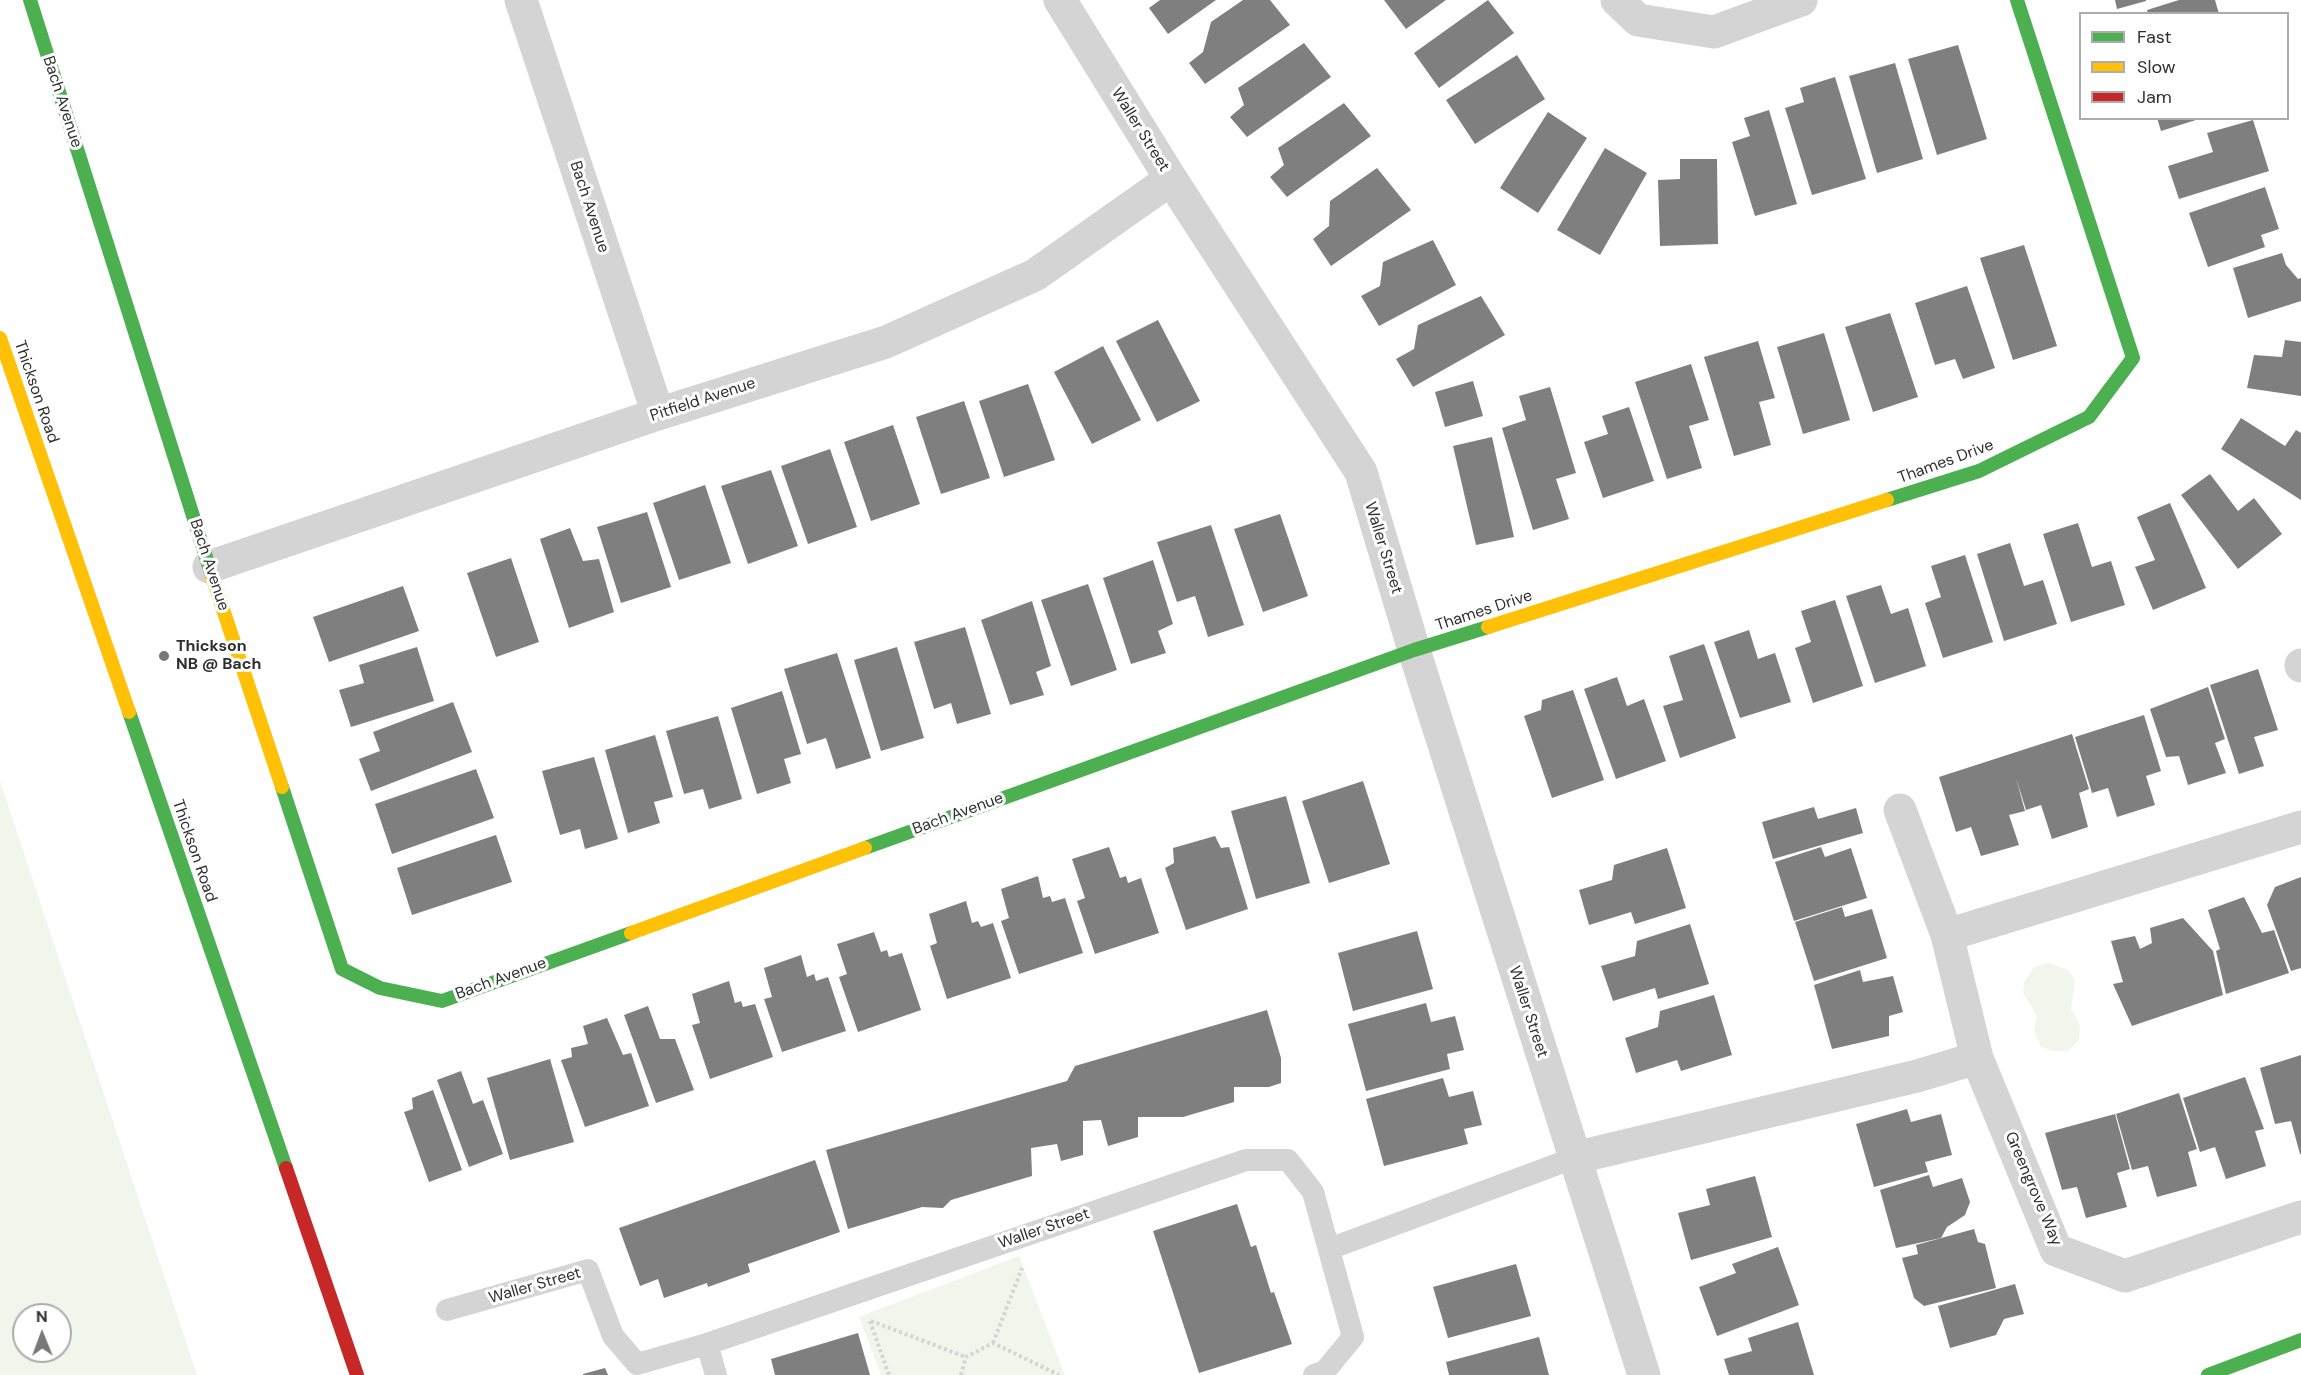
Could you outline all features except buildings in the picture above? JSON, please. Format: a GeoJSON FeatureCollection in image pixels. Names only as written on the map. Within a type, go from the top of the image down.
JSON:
{"type":"FeatureCollection","features":[{"type":"Feature","properties":{"kind":"street","name":"Bach Avenue"},"geometry":{"type":"LineString","coordinates":[[30,0],[209,567],[342,969],[380,988],[442,1000],[1414,650]]}},
{"type":"Feature","properties":{"kind":"street","name":"Bach Avenue"},"geometry":{"type":"LineString","coordinates":[[521,0],[658,414]]}},
{"type":"Feature","properties":{"kind":"street","name":"Waller Street"},"geometry":{"type":"LineString","coordinates":[[1060,0],[1171,179],[1361,472],[1414,650],[1644,1375]]}},
{"type":"Feature","properties":{"kind":"street"},"geometry":{"type":"LineString","coordinates":[[1617,0],[1638,20],[1714,32],[1801,0]]}},
{"type":"Feature","properties":{"kind":"street","name":"Thames Drive"},"geometry":{"type":"LineString","coordinates":[[1414,650],[1979,471],[2089,417],[2133,358],[2017,0]]}},
{"type":"Feature","properties":{"kind":"street","name":"Pitfield Avenue"},"geometry":{"type":"LineString","coordinates":[[209,567],[658,414],[886,342],[1035,275],[1171,179]]}},
{"type":"Feature","properties":{"kind":"street","name":"Thickson Road"},"geometry":{"type":"LineString","coordinates":[[0,338],[357,1375]]}},
{"type":"Feature","properties":{"kind":"street","name":"Greengrove Way"},"geometry":{"type":"LineString","coordinates":[[1900,810],[1947,935],[1977,1058],[2056,1250],[2125,1276],[2301,1217]]}},
{"type":"Feature","properties":{"kind":"street"},"geometry":{"type":"LineString","coordinates":[[1947,935],[2301,827]]}},
{"type":"Feature","properties":{"kind":"street"},"geometry":{"type":"LineString","coordinates":[[1574,1158],[1917,1076],[1977,1058]]}},
{"type":"Feature","properties":{"kind":"street"},"geometry":{"type":"LineString","coordinates":[[2208,1375],[2301,1340]]}},
{"type":"Feature","properties":{"kind":"lane"},"geometry":{"type":"LineString","coordinates":[[1329,1250],[1574,1158]]}},
{"type":"Feature","properties":{"kind":"lane","name":"Waller Street"},"geometry":{"type":"LineString","coordinates":[[447,1310],[588,1270],[613,1336],[637,1364],[658,1367],[707,1344],[1246,1160],[1288,1160],[1313,1192],[1353,1337],[1325,1371],[1314,1375]]}},
{"type":"Feature","properties":{"kind":"lane"},"geometry":{"type":"LineString","coordinates":[[707,1344],[716,1375]]}},
{"type":"Feature","properties":{"kind":"path"},"geometry":{"type":"LineString","coordinates":[[870,1320],[966,1357],[993,1344],[1035,1232]]}},
{"type":"Feature","properties":{"kind":"path"},"geometry":{"type":"LineString","coordinates":[[860,1292],[889,1375]]}},
{"type":"Feature","properties":{"kind":"path"},"geometry":{"type":"LineString","coordinates":[[993,1344],[1059,1375]]}},
{"type":"Feature","properties":{"kind":"path"},"geometry":{"type":"LineString","coordinates":[[961,1375],[966,1357]]}},
{"type":"Feature","properties":{"kind":"shaded area"},"geometry":{"type":"Polygon","coordinates":[[[0,781],[197,1375],[0,1375],[0,781]]]}},
{"type":"Feature","properties":{"kind":"shaded area"},"geometry":{"type":"Polygon","coordinates":[[[2048,962],[2068,970],[2075,980],[2071,1009],[2080,1025],[2079,1040],[2068,1051],[2053,1051],[2041,1047],[2034,1031],[2037,1016],[2023,993],[2024,983],[2033,968],[2048,962]]]}},
{"type":"Feature","properties":{"kind":"shaded area"},"geometry":{"type":"Polygon","coordinates":[[[1019,1256],[1065,1375],[881,1375],[859,1317],[1019,1256]]]}},
{"type":"Feature","properties":{"kind":"traffic: fast"},"geometry":{"type":"LineString","coordinates":[[30,0],[212,576]]}},
{"type":"Feature","properties":{"kind":"traffic: fast"},"geometry":{"type":"LineString","coordinates":[[1887,500],[1979,471],[2089,417],[2133,358],[2017,0]]}},
{"type":"Feature","properties":{"kind":"traffic: fast"},"geometry":{"type":"LineString","coordinates":[[865,848],[1414,650],[1488,627]]}},
{"type":"Feature","properties":{"kind":"traffic: fast"},"geometry":{"type":"LineString","coordinates":[[129,712],[286,1168]]}},
{"type":"Feature","properties":{"kind":"traffic: fast"},"geometry":{"type":"LineString","coordinates":[[282,787],[342,969],[380,988],[442,1001],[631,933]]}},
{"type":"Feature","properties":{"kind":"traffic: fast"},"geometry":{"type":"LineString","coordinates":[[2208,1375],[2301,1340]]}},
{"type":"Feature","properties":{"kind":"traffic: slow"},"geometry":{"type":"LineString","coordinates":[[0,338],[129,712]]}},
{"type":"Feature","properties":{"kind":"traffic: slow"},"geometry":{"type":"LineString","coordinates":[[1488,627],[1887,500]]}},
{"type":"Feature","properties":{"kind":"traffic: slow"},"geometry":{"type":"LineString","coordinates":[[212,576],[282,787]]}},
{"type":"Feature","properties":{"kind":"traffic: slow"},"geometry":{"type":"LineString","coordinates":[[631,933],[865,848]]}},
{"type":"Feature","properties":{"kind":"traffic: jam"},"geometry":{"type":"LineString","coordinates":[[286,1168],[357,1375]]}},
{"type":"Feature","properties":{"kind":"place","name":"Thickson NB @ Bach"},"geometry":{"type":"Point","coordinates":[164,656]}}]}
